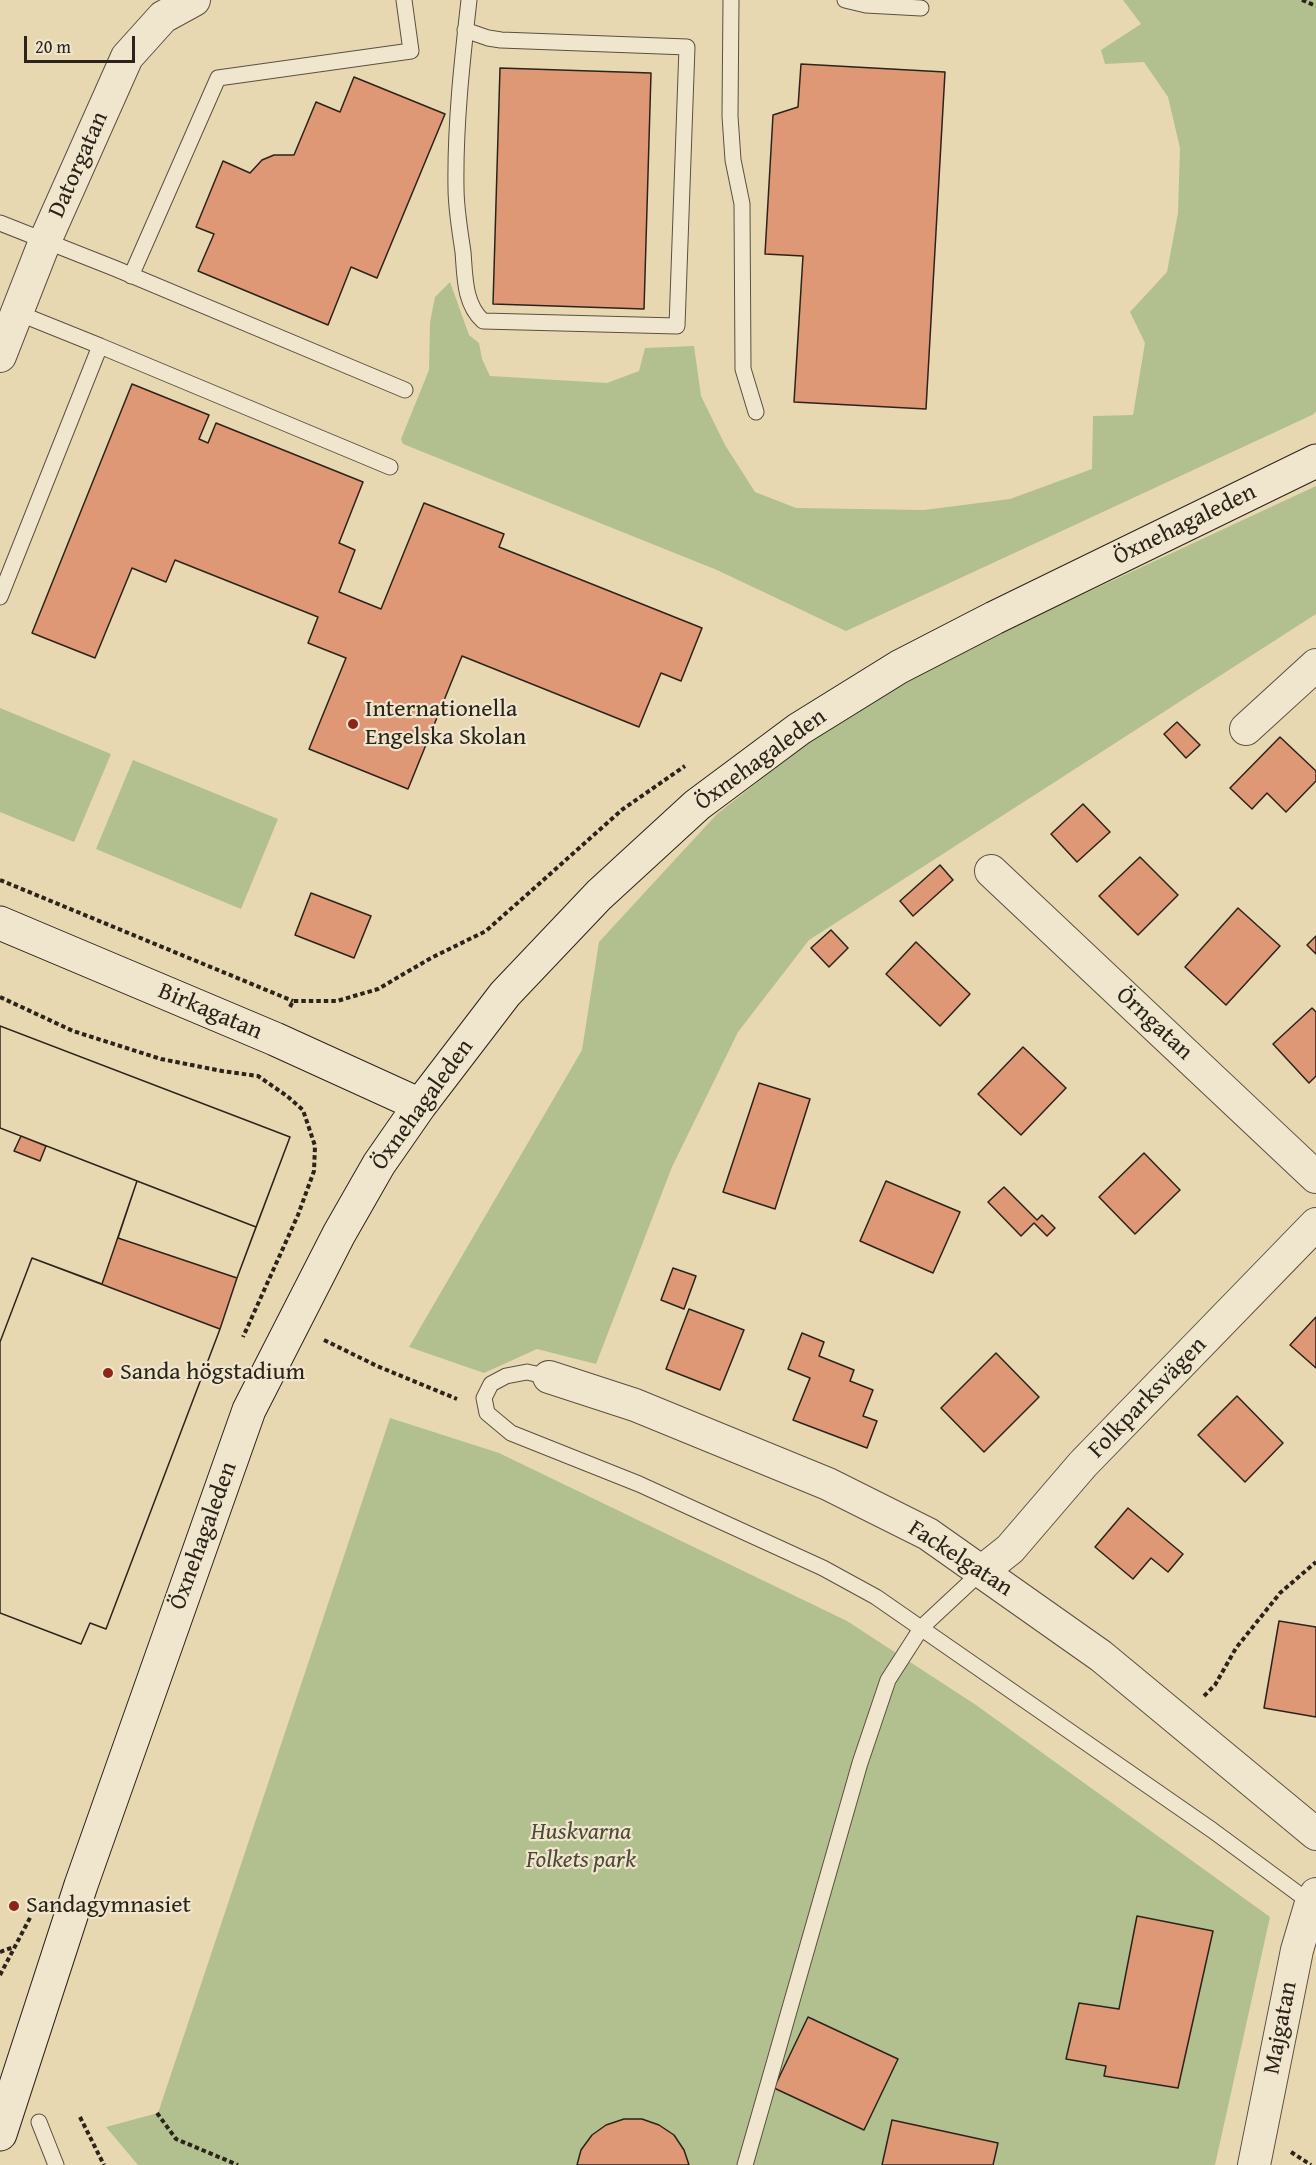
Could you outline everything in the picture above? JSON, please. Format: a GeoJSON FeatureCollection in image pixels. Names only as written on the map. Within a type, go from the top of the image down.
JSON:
{"type":"FeatureCollection","features":[{"type":"Feature","properties":{"kind":"street","name":"Datorgatan"},"geometry":{"type":"LineString","coordinates":[[0,356],[45,241],[127,57],[163,17],[194,0]]}},
{"type":"Feature","properties":{"kind":"street","name":"Öxnehagaleden"},"geometry":{"type":"LineString","coordinates":[[0,2134],[81,1885],[190,1571],[249,1410],[339,1234],[379,1164],[420,1105],[505,994],[599,895],[697,805],[799,729],[899,667],[994,618],[1316,461]]}},
{"type":"Feature","properties":{"kind":"street"},"geometry":{"type":"LineString","coordinates":[[1246,729],[1316,665]]}},
{"type":"Feature","properties":{"kind":"street","name":"Örngatan"},"geometry":{"type":"LineString","coordinates":[[991,872],[1316,1177]]}},
{"type":"Feature","properties":{"kind":"street","name":"Birkagatan"},"geometry":{"type":"LineString","coordinates":[[0,922],[274,1039],[420,1105]]}},
{"type":"Feature","properties":{"kind":"street","name":"Folkparksvägen"},"geometry":{"type":"LineString","coordinates":[[981,1572],[1010,1549],[1083,1464],[1316,1224]]}},
{"type":"Feature","properties":{"kind":"street","name":"Fackelgatan"},"geometry":{"type":"LineString","coordinates":[[549,1377],[635,1405],[828,1484],[928,1534],[1101,1656],[1316,1834]]}},
{"type":"Feature","properties":{"kind":"street","name":"Majgatan"},"geometry":{"type":"LineString","coordinates":[[1254,2165],[1297,1950],[1313,1898]]}},
{"type":"Feature","properties":{"kind":"lane"},"geometry":{"type":"LineString","coordinates":[[131,276],[218,78],[411,51],[404,0]]}},
{"type":"Feature","properties":{"kind":"lane"},"geometry":{"type":"LineString","coordinates":[[465,30],[501,40],[687,46],[677,326],[483,321],[477,315],[468,298],[456,190],[458,123],[465,30],[469,0]]}},
{"type":"Feature","properties":{"kind":"lane"},"geometry":{"type":"LineString","coordinates":[[730,0],[730,116],[733,160],[742,204],[743,369],[756,412]]}},
{"type":"Feature","properties":{"kind":"lane"},"geometry":{"type":"LineString","coordinates":[[845,0],[866,5],[921,8]]}},
{"type":"Feature","properties":{"kind":"lane"},"geometry":{"type":"LineString","coordinates":[[0,223],[405,390]]}},
{"type":"Feature","properties":{"kind":"lane"},"geometry":{"type":"LineString","coordinates":[[18,313],[390,467]]}},
{"type":"Feature","properties":{"kind":"lane"},"geometry":{"type":"LineString","coordinates":[[0,597],[100,346]]}},
{"type":"Feature","properties":{"kind":"lane"},"geometry":{"type":"LineString","coordinates":[[549,1377],[527,1372],[506,1376],[491,1384],[484,1398],[487,1413],[511,1433],[639,1484],[823,1568],[876,1597],[1313,1898]]}},
{"type":"Feature","properties":{"kind":"lane"},"geometry":{"type":"LineString","coordinates":[[745,2165],[867,1742],[888,1680],[922,1627],[981,1572]]}},
{"type":"Feature","properties":{"kind":"lane"},"geometry":{"type":"LineString","coordinates":[[39,2122],[56,2165]]}},
{"type":"Feature","properties":{"kind":"path"},"geometry":{"type":"LineString","coordinates":[[1302,0],[1316,6]]}},
{"type":"Feature","properties":{"kind":"path"},"geometry":{"type":"LineString","coordinates":[[0,880],[293,1001],[337,1001],[378,989],[431,958],[486,931],[623,809],[690,762]]}},
{"type":"Feature","properties":{"kind":"path"},"geometry":{"type":"LineString","coordinates":[[0,997],[73,1031],[161,1059],[258,1076],[303,1110],[310,1127]]}},
{"type":"Feature","properties":{"kind":"path"},"geometry":{"type":"LineString","coordinates":[[258,1076],[293,1001]]}},
{"type":"Feature","properties":{"kind":"path"},"geometry":{"type":"LineString","coordinates":[[256,1308],[293,1323],[377,1366],[418,1384],[465,1402],[484,1398]]}},
{"type":"Feature","properties":{"kind":"path"},"geometry":{"type":"LineString","coordinates":[[1198,1701],[1215,1685],[1236,1648],[1280,1593],[1316,1562]]}},
{"type":"Feature","properties":{"kind":"path"},"geometry":{"type":"LineString","coordinates":[[0,1952],[14,1947]]}},
{"type":"Feature","properties":{"kind":"path"},"geometry":{"type":"LineString","coordinates":[[158,2113],[176,2139],[238,2165]]}},
{"type":"Feature","properties":{"kind":"path"},"geometry":{"type":"LineString","coordinates":[[80,2117],[104,2165]]}},
{"type":"Feature","properties":{"kind":"green space"},"geometry":{"type":"Polygon","coordinates":[[[1123,0],[1316,0],[1316,412],[1312,415],[846,631],[717,570],[403,444],[401,439],[429,370],[430,322],[435,297],[450,282],[469,335],[479,343],[482,359],[490,376],[607,383],[639,371],[645,348],[694,346],[701,396],[725,445],[755,492],[796,508],[924,510],[1010,499],[1092,469],[1093,416],[1133,415],[1145,343],[1130,312],[1167,272],[1178,213],[1180,148],[1168,97],[1144,62],[1105,64],[1101,50],[1141,24],[1123,0]]]}},
{"type":"Feature","properties":{"kind":"green space"},"geometry":{"type":"Polygon","coordinates":[[[1316,486],[1316,614],[809,940],[738,1032],[672,1167],[596,1364],[537,1349],[484,1373],[409,1347],[582,1050],[599,942],[717,814],[810,741],[910,678],[1000,633],[1316,486]]]}},
{"type":"Feature","properties":{"kind":"green space"},"geometry":{"type":"Polygon","coordinates":[[[0,708],[111,754],[74,842],[0,812],[0,708]]]}},
{"type":"Feature","properties":{"kind":"green space"},"geometry":{"type":"Polygon","coordinates":[[[133,760],[278,819],[241,909],[96,849],[133,760]]]}},
{"type":"Feature","properties":{"kind":"green space","name":"Huskvarna Folkets park"},"geometry":{"type":"Polygon","coordinates":[[[390,1418],[499,1453],[847,1621],[976,1705],[1270,1917],[1215,2165],[138,2165],[106,2127],[158,2113],[390,1418]]]}},
{"type":"Feature","properties":{"kind":"building"},"geometry":{"type":"Polygon","coordinates":[[[801,64],[945,72],[926,409],[794,402],[803,256],[765,254],[773,115],[798,107],[801,64]]]}},
{"type":"Feature","properties":{"kind":"building"},"geometry":{"type":"Polygon","coordinates":[[[500,68],[651,73],[644,309],[493,304],[500,68]]]}},
{"type":"Feature","properties":{"kind":"building"},"geometry":{"type":"Polygon","coordinates":[[[354,77],[445,114],[377,278],[351,267],[328,325],[198,271],[214,234],[196,227],[223,161],[250,173],[262,160],[274,155],[294,155],[316,102],[340,112],[354,77]]]}},
{"type":"Feature","properties":{"kind":"building"},"geometry":{"type":"Polygon","coordinates":[[[132,384],[209,415],[199,439],[208,443],[216,423],[363,482],[339,543],[355,550],[339,592],[381,609],[424,503],[504,534],[499,547],[702,628],[681,681],[661,673],[639,727],[462,656],[408,789],[309,749],[346,658],[308,643],[318,617],[175,560],[166,582],[132,568],[95,658],[32,633],[132,384]]]}},
{"type":"Feature","properties":{"kind":"building"},"geometry":{"type":"Polygon","coordinates":[[[1177,722],[1200,745],[1186,758],[1164,734],[1177,722]]]}},
{"type":"Feature","properties":{"kind":"building"},"geometry":{"type":"Polygon","coordinates":[[[1280,737],[1316,771],[1316,781],[1286,812],[1267,793],[1252,809],[1230,788],[1280,737]]]}},
{"type":"Feature","properties":{"kind":"building"},"geometry":{"type":"Polygon","coordinates":[[[1083,804],[1110,832],[1077,862],[1051,834],[1083,804]]]}},
{"type":"Feature","properties":{"kind":"building"},"geometry":{"type":"Polygon","coordinates":[[[1140,857],[1178,895],[1138,935],[1099,896],[1140,857]]]}},
{"type":"Feature","properties":{"kind":"building"},"geometry":{"type":"Polygon","coordinates":[[[940,865],[953,880],[913,916],[900,901],[940,865]]]}},
{"type":"Feature","properties":{"kind":"building"},"geometry":{"type":"Polygon","coordinates":[[[311,893],[371,916],[354,958],[295,935],[311,893]]]}},
{"type":"Feature","properties":{"kind":"building"},"geometry":{"type":"Polygon","coordinates":[[[1238,908],[1280,946],[1226,1005],[1185,967],[1238,908]]]}},
{"type":"Feature","properties":{"kind":"building"},"geometry":{"type":"Polygon","coordinates":[[[831,930],[848,948],[829,967],[811,948],[831,930]]]}},
{"type":"Feature","properties":{"kind":"building"},"geometry":{"type":"Polygon","coordinates":[[[1316,936],[1316,954],[1307,945],[1316,936]]]}},
{"type":"Feature","properties":{"kind":"building"},"geometry":{"type":"Polygon","coordinates":[[[916,942],[970,994],[940,1026],[886,974],[916,942]]]}},
{"type":"Feature","properties":{"kind":"building"},"geometry":{"type":"Polygon","coordinates":[[[1312,1008],[1316,1012],[1316,1076],[1309,1083],[1273,1044],[1312,1008]]]}},
{"type":"Feature","properties":{"kind":"building","name":"Sanda högstadium"},"geometry":{"type":"Polygon","coordinates":[[[0,1026],[290,1137],[106,1629],[90,1623],[81,1644],[0,1613],[0,1342],[32,1258],[102,1284],[137,1181],[0,1128],[0,1026]]]}},
{"type":"Feature","properties":{"kind":"building"},"geometry":{"type":"Polygon","coordinates":[[[0,1026],[290,1137],[256,1227],[0,1128],[0,1026]]]}},
{"type":"Feature","properties":{"kind":"building"},"geometry":{"type":"Polygon","coordinates":[[[1023,1047],[1066,1088],[1021,1135],[978,1094],[1023,1047]]]}},
{"type":"Feature","properties":{"kind":"building"},"geometry":{"type":"Polygon","coordinates":[[[759,1083],[810,1099],[775,1209],[723,1192],[759,1083]]]}},
{"type":"Feature","properties":{"kind":"building"},"geometry":{"type":"Polygon","coordinates":[[[21,1136],[46,1146],[40,1161],[14,1151],[21,1136]]]}},
{"type":"Feature","properties":{"kind":"building"},"geometry":{"type":"Polygon","coordinates":[[[1144,1153],[1180,1190],[1135,1234],[1099,1197],[1144,1153]]]}},
{"type":"Feature","properties":{"kind":"building"},"geometry":{"type":"Polygon","coordinates":[[[137,1181],[256,1227],[237,1278],[118,1238],[137,1181]]]}},
{"type":"Feature","properties":{"kind":"building"},"geometry":{"type":"Polygon","coordinates":[[[886,1181],[960,1212],[933,1273],[860,1241],[886,1181]]]}},
{"type":"Feature","properties":{"kind":"building"},"geometry":{"type":"Polygon","coordinates":[[[1004,1187],[1037,1220],[1042,1215],[1055,1228],[1047,1236],[1034,1223],[1021,1236],[988,1202],[1004,1187]]]}},
{"type":"Feature","properties":{"kind":"building"},"geometry":{"type":"Polygon","coordinates":[[[32,1258],[220,1329],[106,1629],[90,1623],[81,1644],[0,1613],[0,1342],[32,1258]]]}},
{"type":"Feature","properties":{"kind":"building"},"geometry":{"type":"Polygon","coordinates":[[[673,1268],[696,1276],[684,1309],[661,1300],[673,1268]]]}},
{"type":"Feature","properties":{"kind":"building"},"geometry":{"type":"Polygon","coordinates":[[[689,1309],[744,1330],[720,1390],[666,1369],[689,1309]]]}},
{"type":"Feature","properties":{"kind":"building"},"geometry":{"type":"Polygon","coordinates":[[[1316,1317],[1316,1368],[1290,1345],[1316,1317]]]}},
{"type":"Feature","properties":{"kind":"building"},"geometry":{"type":"Polygon","coordinates":[[[802,1333],[824,1342],[819,1356],[854,1370],[850,1381],[873,1390],[863,1416],[877,1421],[867,1448],[793,1420],[810,1378],[788,1369],[802,1333]]]}},
{"type":"Feature","properties":{"kind":"building"},"geometry":{"type":"Polygon","coordinates":[[[996,1353],[1039,1397],[984,1452],[941,1408],[996,1353]]]}},
{"type":"Feature","properties":{"kind":"building"},"geometry":{"type":"Polygon","coordinates":[[[1237,1396],[1283,1443],[1245,1482],[1198,1435],[1237,1396]]]}},
{"type":"Feature","properties":{"kind":"building"},"geometry":{"type":"Polygon","coordinates":[[[1128,1508],[1183,1554],[1168,1572],[1151,1558],[1133,1579],[1095,1547],[1128,1508]]]}},
{"type":"Feature","properties":{"kind":"building"},"geometry":{"type":"Polygon","coordinates":[[[1279,1621],[1316,1627],[1316,1717],[1264,1708],[1279,1621]]]}},
{"type":"Feature","properties":{"kind":"building"},"geometry":{"type":"Polygon","coordinates":[[[1137,1916],[1213,1931],[1178,2088],[1104,2076],[1106,2066],[1066,2059],[1079,2003],[1119,2009],[1137,1916]]]}},
{"type":"Feature","properties":{"kind":"building"},"geometry":{"type":"Polygon","coordinates":[[[808,2017],[898,2059],[864,2130],[774,2088],[808,2017]]]}},
{"type":"Feature","properties":{"kind":"building"},"geometry":{"type":"Polygon","coordinates":[[[624,2119],[642,2119],[659,2125],[674,2135],[684,2150],[689,2165],[577,2165],[581,2150],[592,2135],[606,2125],[624,2119]]]}},
{"type":"Feature","properties":{"kind":"building"},"geometry":{"type":"Polygon","coordinates":[[[892,2120],[998,2143],[993,2165],[882,2165],[892,2120]]]}},
{"type":"Feature","properties":{"kind":"place","name":"Internationella Engelska Skolan"},"geometry":{"type":"Point","coordinates":[353,724]}},
{"type":"Feature","properties":{"kind":"place","name":"Sanda högstadium"},"geometry":{"type":"Point","coordinates":[108,1373]}},
{"type":"Feature","properties":{"kind":"place","name":"Sandagymnasiet"},"geometry":{"type":"Point","coordinates":[14,1906]}}]}
